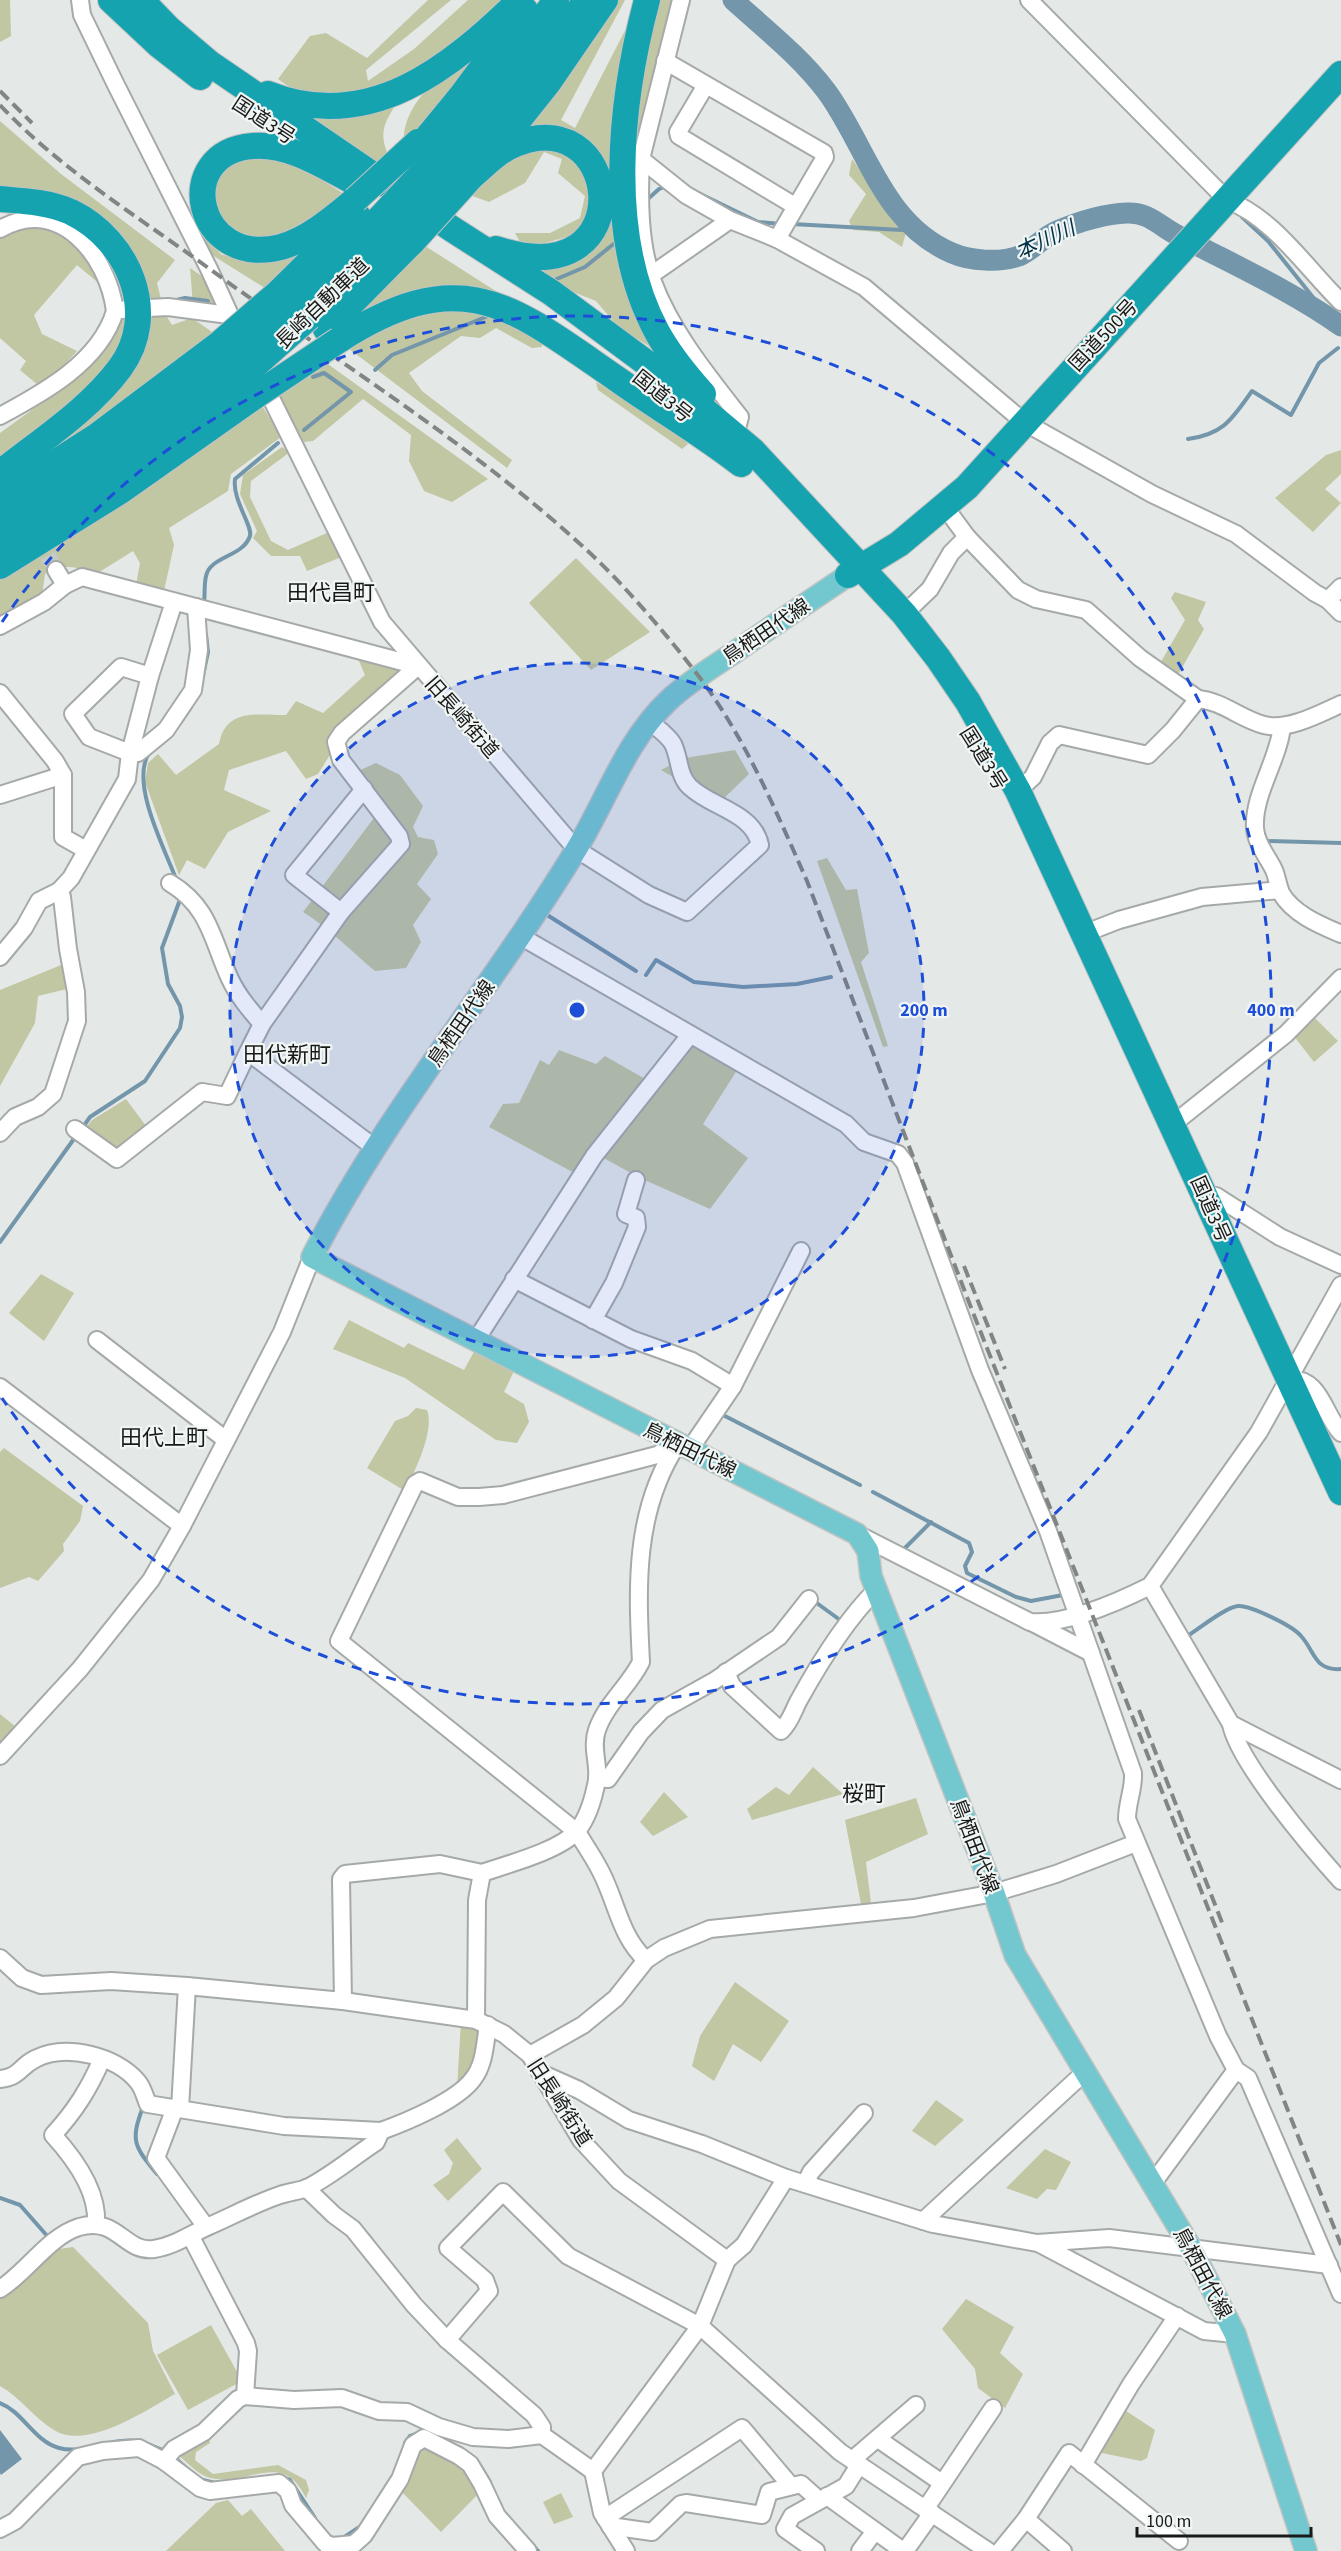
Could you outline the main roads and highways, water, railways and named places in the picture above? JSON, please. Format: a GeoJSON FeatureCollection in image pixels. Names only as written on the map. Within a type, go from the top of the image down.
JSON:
{"type":"FeatureCollection","features":[{"type":"Feature","properties":{"kind":"highway","name":"国道3号"},"geometry":{"type":"LineString","coordinates":[[111,0],[189,69],[378,214],[601,347],[701,427],[747,458]]}},
{"type":"Feature","properties":{"kind":"highway","name":"国道3号"},"geometry":{"type":"LineString","coordinates":[[141,0],[169,29],[210,63],[452,229],[552,293],[703,408],[854,571],[904,614],[968,702],[1018,791],[1341,1492]]}},
{"type":"Feature","properties":{"kind":"highway"},"geometry":{"type":"LineString","coordinates":[[210,63],[252,87],[287,101],[320,106],[355,105],[391,95],[425,78],[483,34],[520,0]]}},
{"type":"Feature","properties":{"kind":"highway"},"geometry":{"type":"LineString","coordinates":[[440,157],[462,95],[532,0]]}},
{"type":"Feature","properties":{"kind":"highway","name":"長崎自動車道"},"geometry":{"type":"LineString","coordinates":[[440,157],[509,67],[556,0]]}},
{"type":"Feature","properties":{"kind":"highway"},"geometry":{"type":"LineString","coordinates":[[538,60],[580,0]]}},
{"type":"Feature","properties":{"kind":"highway","name":"長崎自動車道"},"geometry":{"type":"LineString","coordinates":[[0,544],[141,453],[309,317],[378,214],[440,157],[538,60],[587,0]]}},
{"type":"Feature","properties":{"kind":"highway"},"geometry":{"type":"LineString","coordinates":[[0,498],[97,436],[241,373],[309,317],[378,214],[440,157],[548,83],[605,0]]}},
{"type":"Feature","properties":{"kind":"highway"},"geometry":{"type":"LineString","coordinates":[[647,0],[632,68],[625,126],[625,213],[632,263],[646,309],[668,350],[736,432],[747,458]]}},
{"type":"Feature","properties":{"kind":"highway","name":"国道500号"},"geometry":{"type":"LineString","coordinates":[[854,571],[899,544],[967,487],[1341,74]]}},
{"type":"Feature","properties":{"kind":"highway"},"geometry":{"type":"LineString","coordinates":[[440,157],[494,157],[519,143],[545,138],[560,140],[582,152],[597,171],[601,183],[601,210],[590,234],[580,244],[555,255],[510,254],[452,229]]}},
{"type":"Feature","properties":{"kind":"highway"},"geometry":{"type":"LineString","coordinates":[[253,146],[291,152],[378,214],[310,234],[282,246],[256,249],[233,244],[217,232],[205,215],[202,194],[208,173],[214,165],[231,152],[253,146]]}},
{"type":"Feature","properties":{"kind":"highway"},"geometry":{"type":"LineString","coordinates":[[0,199],[59,207],[72,212],[96,230],[115,250],[130,274],[136,288],[139,317],[134,344],[110,380],[76,412],[0,473]]}},
{"type":"Feature","properties":{"kind":"highway"},"geometry":{"type":"LineString","coordinates":[[0,566],[122,490],[202,433],[241,373],[309,317],[368,321],[407,304],[452,297],[484,302],[515,314],[549,332],[705,435],[747,458]]}},
{"type":"Feature","properties":{"kind":"highway","name":"長崎自動車道"},"geometry":{"type":"LineString","coordinates":[[0,520],[241,373]]}},
{"type":"Feature","properties":{"kind":"highway","name":"国道3号"},"geometry":{"type":"LineString","coordinates":[[854,571],[889,623],[955,712],[1014,808],[1082,930]]}},
{"type":"Feature","properties":{"kind":"main road","name":"鳥栖田代線"},"geometry":{"type":"LineString","coordinates":[[854,571],[699,677],[669,699],[649,721],[576,849],[520,936],[375,1148],[334,1214],[312,1257],[857,1534],[868,1551],[871,1576],[876,1590],[994,1893],[1015,1955],[1191,2248],[1234,2334],[1305,2551]]}},
{"type":"Feature","properties":{"kind":"water"},"geometry":{"type":"Polygon","coordinates":[[[0,2430],[22,2459],[1,2475],[0,2473],[0,2430]]]}},
{"type":"Feature","properties":{"kind":"waterway","name":"本川川"},"geometry":{"type":"LineString","coordinates":[[733,0],[817,79],[841,114],[893,204],[909,223],[928,240],[952,253],[967,258],[1003,260],[1019,256],[1052,234],[1073,225],[1109,215],[1135,213],[1149,217],[1172,232],[1282,289],[1341,326]]}},
{"type":"Feature","properties":{"kind":"waterway"},"geometry":{"type":"LineString","coordinates":[[649,198],[659,189],[667,186]]}},
{"type":"Feature","properties":{"kind":"waterway"},"geometry":{"type":"LineString","coordinates":[[684,186],[758,222],[781,224]]}},
{"type":"Feature","properties":{"kind":"waterway"},"geometry":{"type":"LineString","coordinates":[[1242,217],[1268,241],[1328,316]]}},
{"type":"Feature","properties":{"kind":"waterway"},"geometry":{"type":"LineString","coordinates":[[792,224],[902,230],[912,228]]}},
{"type":"Feature","properties":{"kind":"waterway"},"geometry":{"type":"LineString","coordinates":[[552,281],[585,267],[616,242]]}},
{"type":"Feature","properties":{"kind":"waterway"},"geometry":{"type":"LineString","coordinates":[[172,301],[185,298],[208,301]]}},
{"type":"Feature","properties":{"kind":"waterway"},"geometry":{"type":"LineString","coordinates":[[375,370],[392,355],[488,316]]}},
{"type":"Feature","properties":{"kind":"waterway"},"geometry":{"type":"LineString","coordinates":[[1188,439],[1200,437],[1226,424],[1252,391],[1291,415],[1319,363],[1338,348]]}},
{"type":"Feature","properties":{"kind":"waterway"},"geometry":{"type":"LineString","coordinates":[[304,430],[351,392],[324,373],[313,377]]}},
{"type":"Feature","properties":{"kind":"waterway"},"geometry":{"type":"LineString","coordinates":[[204,604],[205,579],[209,569],[241,548],[250,536],[239,504],[235,479],[278,443]]}},
{"type":"Feature","properties":{"kind":"waterway"},"geometry":{"type":"LineString","coordinates":[[203,675],[208,652],[206,635]]}},
{"type":"Feature","properties":{"kind":"waterway"},"geometry":{"type":"LineString","coordinates":[[180,723],[191,707]]}},
{"type":"Feature","properties":{"kind":"waterway"},"geometry":{"type":"LineString","coordinates":[[149,753],[144,766],[146,798],[157,833],[176,879]]}},
{"type":"Feature","properties":{"kind":"waterway"},"geometry":{"type":"LineString","coordinates":[[1267,841],[1341,843]]}},
{"type":"Feature","properties":{"kind":"waterway"},"geometry":{"type":"LineString","coordinates":[[83,1127],[90,1117],[145,1081],[180,1028],[182,1017],[180,1006],[168,984],[162,948],[181,897]]}},
{"type":"Feature","properties":{"kind":"waterway"},"geometry":{"type":"LineString","coordinates":[[544,913],[636,971]]}},
{"type":"Feature","properties":{"kind":"waterway"},"geometry":{"type":"LineString","coordinates":[[646,975],[656,960],[694,982],[743,987],[797,984],[831,977]]}},
{"type":"Feature","properties":{"kind":"waterway"},"geometry":{"type":"LineString","coordinates":[[0,1242],[76,1136]]}},
{"type":"Feature","properties":{"kind":"waterway"},"geometry":{"type":"LineString","coordinates":[[721,1414],[860,1485]]}},
{"type":"Feature","properties":{"kind":"waterway"},"geometry":{"type":"LineString","coordinates":[[873,1492],[969,1543],[972,1552],[965,1566],[967,1573],[1016,1597],[1031,1601],[1063,1595]]}},
{"type":"Feature","properties":{"kind":"waterway"},"geometry":{"type":"LineString","coordinates":[[904,1549],[931,1522]]}},
{"type":"Feature","properties":{"kind":"waterway"},"geometry":{"type":"LineString","coordinates":[[814,1601],[841,1619]]}},
{"type":"Feature","properties":{"kind":"waterway"},"geometry":{"type":"LineString","coordinates":[[1189,1635],[1227,1610],[1238,1606],[1244,1607],[1261,1612],[1289,1627],[1301,1636],[1320,1663],[1325,1667],[1341,1669]]}},
{"type":"Feature","properties":{"kind":"waterway"},"geometry":{"type":"LineString","coordinates":[[143,2107],[136,2128],[136,2143],[157,2174]]}},
{"type":"Feature","properties":{"kind":"waterway"},"geometry":{"type":"LineString","coordinates":[[0,2198],[20,2205],[49,2238]]}},
{"type":"Feature","properties":{"kind":"waterway"},"geometry":{"type":"LineString","coordinates":[[16,2287],[50,2255]]}},
{"type":"Feature","properties":{"kind":"waterway"},"geometry":{"type":"LineString","coordinates":[[0,2403],[8,2407],[42,2439],[59,2448],[68,2450],[118,2441],[138,2441]]}},
{"type":"Feature","properties":{"kind":"waterway"},"geometry":{"type":"LineString","coordinates":[[405,2443],[410,2436],[423,2432]]}},
{"type":"Feature","properties":{"kind":"waterway"},"geometry":{"type":"LineString","coordinates":[[148,2444],[165,2451]]}},
{"type":"Feature","properties":{"kind":"waterway"},"geometry":{"type":"LineString","coordinates":[[174,2457],[191,2472]]}},
{"type":"Feature","properties":{"kind":"waterway"},"geometry":{"type":"LineString","coordinates":[[480,2466],[490,2482]]}},
{"type":"Feature","properties":{"kind":"waterway"},"geometry":{"type":"LineString","coordinates":[[279,2476],[290,2480],[315,2518]]}},
{"type":"Feature","properties":{"kind":"waterway"},"geometry":{"type":"LineString","coordinates":[[199,2479],[215,2483]]}},
{"type":"Feature","properties":{"kind":"waterway"},"geometry":{"type":"LineString","coordinates":[[343,2538],[361,2526]]}},
{"type":"Feature","properties":{"kind":"waterway"},"geometry":{"type":"LineString","coordinates":[[532,2544],[538,2551]]}},
{"type":"Feature","properties":{"kind":"tunnel"},"geometry":{"type":"LineString","coordinates":[[36,535],[56,570]]}},
{"type":"Feature","properties":{"kind":"railway"},"geometry":{"type":"LineString","coordinates":[[0,91],[32,123]]}},
{"type":"Feature","properties":{"kind":"railway"},"geometry":{"type":"LineString","coordinates":[[0,105],[73,171],[452,440],[546,514],[605,567],[646,612],[697,674],[730,722],[758,774],[807,881],[972,1310],[1341,2245]]}},
{"type":"Feature","properties":{"kind":"railway"},"geometry":{"type":"LineString","coordinates":[[964,1266],[1005,1369]]}},
{"type":"Feature","properties":{"kind":"railway"},"geometry":{"type":"LineString","coordinates":[[1139,1710],[1223,1925]]}},
{"type":"Feature","properties":{"kind":"district","name":"田代昌町"},"geometry":{"type":"Point","coordinates":[331,592]}},
{"type":"Feature","properties":{"kind":"district","name":"田代新町"},"geometry":{"type":"Point","coordinates":[287,1054]}},
{"type":"Feature","properties":{"kind":"district","name":"田代上町"},"geometry":{"type":"Point","coordinates":[164,1437]}},
{"type":"Feature","properties":{"kind":"district","name":"桜町"},"geometry":{"type":"Point","coordinates":[864,1793]}}]}
